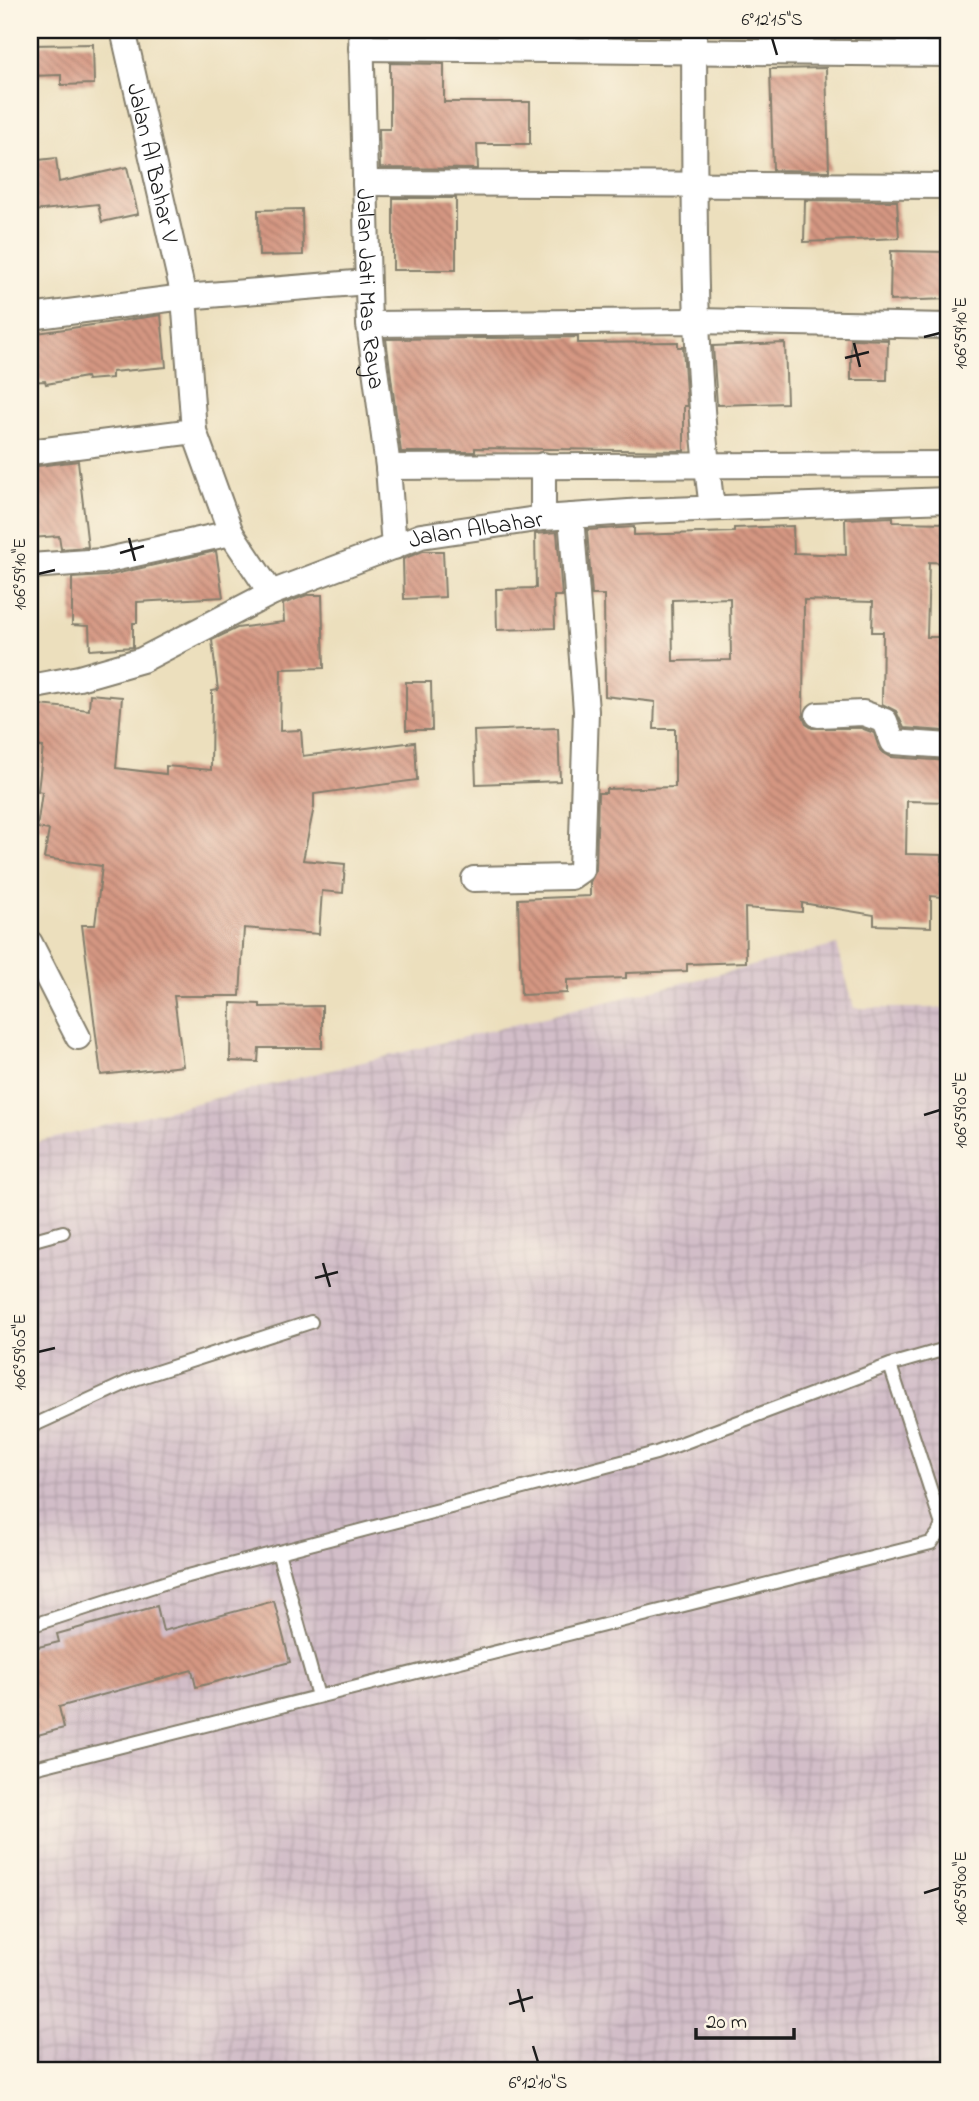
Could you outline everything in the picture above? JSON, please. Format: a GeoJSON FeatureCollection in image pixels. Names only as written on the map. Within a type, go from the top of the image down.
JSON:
{"type":"FeatureCollection","features":[{"type":"Feature","properties":{"kind":"street","name":"Jalan Al Bahar V"},"geometry":{"type":"LineString","coordinates":[[122,30],[184,297],[194,431],[231,533],[271,593]]}},
{"type":"Feature","properties":{"kind":"street"},"geometry":{"type":"LineString","coordinates":[[361,39],[694,40],[949,54]]}},
{"type":"Feature","properties":{"kind":"street","name":"Jalan Jati Mas Raya"},"geometry":{"type":"LineString","coordinates":[[361,39],[369,324],[388,467],[394,547]]}},
{"type":"Feature","properties":{"kind":"street"},"geometry":{"type":"LineString","coordinates":[[694,40],[695,321],[706,466],[712,508]]}},
{"type":"Feature","properties":{"kind":"street"},"geometry":{"type":"LineString","coordinates":[[365,183],[949,186]]}},
{"type":"Feature","properties":{"kind":"street"},"geometry":{"type":"LineString","coordinates":[[30,317],[184,297],[367,282]]}},
{"type":"Feature","properties":{"kind":"street"},"geometry":{"type":"LineString","coordinates":[[369,324],[695,321],[949,326]]}},
{"type":"Feature","properties":{"kind":"street"},"geometry":{"type":"LineString","coordinates":[[30,452],[194,431]]}},
{"type":"Feature","properties":{"kind":"street"},"geometry":{"type":"LineString","coordinates":[[388,467],[949,464]]}},
{"type":"Feature","properties":{"kind":"street"},"geometry":{"type":"LineString","coordinates":[[543,465],[543,518]]}},
{"type":"Feature","properties":{"kind":"street","name":"Jalan Albahar"},"geometry":{"type":"LineString","coordinates":[[30,687],[79,678],[142,660],[271,593],[421,536],[571,516],[949,500]]}},
{"type":"Feature","properties":{"kind":"street"},"geometry":{"type":"LineString","coordinates":[[474,879],[572,877],[581,870],[586,711],[571,516]]}},
{"type":"Feature","properties":{"kind":"street"},"geometry":{"type":"LineString","coordinates":[[30,566],[103,561],[231,533]]}},
{"type":"Feature","properties":{"kind":"street"},"geometry":{"type":"LineString","coordinates":[[818,715],[863,713],[884,721],[893,742],[897,744],[949,746]]}},
{"type":"Feature","properties":{"kind":"street"},"geometry":{"type":"LineString","coordinates":[[30,943],[78,1037]]}},
{"type":"Feature","properties":{"kind":"lane"},"geometry":{"type":"LineString","coordinates":[[30,1241],[63,1232]]}},
{"type":"Feature","properties":{"kind":"lane"},"geometry":{"type":"LineString","coordinates":[[30,1427],[135,1379],[311,1322]]}},
{"type":"Feature","properties":{"kind":"lane"},"geometry":{"type":"LineString","coordinates":[[30,1626],[173,1580],[656,1453],[890,1365],[949,1349]]}},
{"type":"Feature","properties":{"kind":"lane"},"geometry":{"type":"LineString","coordinates":[[890,1365],[942,1525],[939,1534],[931,1543]]}},
{"type":"Feature","properties":{"kind":"lane"},"geometry":{"type":"LineString","coordinates":[[30,1769],[949,1538]]}},
{"type":"Feature","properties":{"kind":"lane"},"geometry":{"type":"LineString","coordinates":[[278,1552],[318,1696]]}},
{"type":"Feature","properties":{"kind":"shaded area"},"geometry":{"type":"Polygon","coordinates":[[[837,945],[854,1008],[949,1008],[949,2071],[30,2071],[30,1144],[837,945]]]}},
{"type":"Feature","properties":{"kind":"building"},"geometry":{"type":"Polygon","coordinates":[[[93,44],[94,84],[61,85],[61,75],[30,76],[30,45],[93,44]]]}},
{"type":"Feature","properties":{"kind":"building"},"geometry":{"type":"Polygon","coordinates":[[[390,63],[444,64],[444,102],[530,102],[530,144],[477,144],[478,169],[380,168],[379,129],[390,129],[390,63]]]}},
{"type":"Feature","properties":{"kind":"building"},"geometry":{"type":"Polygon","coordinates":[[[826,68],[829,171],[773,170],[770,69],[826,68]]]}},
{"type":"Feature","properties":{"kind":"building"},"geometry":{"type":"Polygon","coordinates":[[[56,158],[59,182],[127,167],[138,214],[102,222],[98,204],[33,211],[30,161],[56,158]]]}},
{"type":"Feature","properties":{"kind":"building"},"geometry":{"type":"Polygon","coordinates":[[[393,198],[456,198],[456,270],[393,270],[393,198]]]}},
{"type":"Feature","properties":{"kind":"building"},"geometry":{"type":"Polygon","coordinates":[[[805,200],[897,201],[899,238],[804,242],[805,200]]]}},
{"type":"Feature","properties":{"kind":"building"},"geometry":{"type":"Polygon","coordinates":[[[302,209],[303,255],[259,256],[258,210],[302,209]]]}},
{"type":"Feature","properties":{"kind":"building"},"geometry":{"type":"Polygon","coordinates":[[[891,251],[949,252],[949,299],[890,301],[891,251]]]}},
{"type":"Feature","properties":{"kind":"building"},"geometry":{"type":"Polygon","coordinates":[[[161,315],[166,367],[112,372],[112,378],[87,380],[86,377],[46,384],[45,381],[30,382],[30,334],[161,315]]]}},
{"type":"Feature","properties":{"kind":"building"},"geometry":{"type":"Polygon","coordinates":[[[578,337],[578,343],[678,342],[678,347],[683,347],[687,406],[684,406],[684,451],[475,448],[475,452],[401,452],[386,339],[578,337]]]}},
{"type":"Feature","properties":{"kind":"building"},"geometry":{"type":"Polygon","coordinates":[[[851,339],[888,340],[887,380],[851,380],[851,339]]]}},
{"type":"Feature","properties":{"kind":"building"},"geometry":{"type":"Polygon","coordinates":[[[785,343],[787,403],[717,405],[713,346],[785,343]]]}},
{"type":"Feature","properties":{"kind":"building"},"geometry":{"type":"Polygon","coordinates":[[[78,461],[88,547],[61,549],[59,536],[30,538],[30,467],[78,461]]]}},
{"type":"Feature","properties":{"kind":"building"},"geometry":{"type":"Polygon","coordinates":[[[893,517],[893,522],[949,523],[949,563],[929,562],[927,637],[941,637],[939,676],[945,676],[944,731],[904,728],[896,711],[882,704],[883,632],[872,632],[873,602],[804,600],[803,716],[806,724],[812,728],[861,728],[874,733],[879,748],[891,757],[949,761],[949,802],[907,801],[906,854],[942,855],[941,897],[931,896],[931,927],[874,925],[874,915],[802,903],[802,912],[745,908],[746,962],[687,964],[687,971],[626,973],[626,978],[567,980],[567,993],[521,995],[518,899],[590,896],[590,882],[596,870],[598,793],[606,793],[606,789],[675,787],[675,729],[654,729],[655,702],[605,696],[604,595],[592,595],[587,530],[634,527],[634,535],[734,532],[734,528],[793,526],[794,553],[846,555],[845,519],[893,517]],[[730,598],[672,600],[673,661],[731,660],[730,598]]]}},
{"type":"Feature","properties":{"kind":"building"},"geometry":{"type":"Polygon","coordinates":[[[557,532],[562,596],[554,596],[555,628],[497,630],[496,589],[536,588],[535,534],[557,532]]]}},
{"type":"Feature","properties":{"kind":"building"},"geometry":{"type":"Polygon","coordinates":[[[216,551],[223,597],[137,602],[137,623],[133,623],[133,647],[90,650],[89,626],[72,625],[72,578],[106,576],[216,551]]]}},
{"type":"Feature","properties":{"kind":"building"},"geometry":{"type":"Polygon","coordinates":[[[423,551],[443,551],[445,597],[404,599],[403,559],[423,551]]]}},
{"type":"Feature","properties":{"kind":"building"},"geometry":{"type":"Polygon","coordinates":[[[307,595],[322,595],[324,668],[281,669],[280,731],[301,730],[303,756],[415,742],[417,780],[314,794],[314,807],[303,860],[345,864],[343,893],[322,891],[319,934],[244,928],[240,996],[174,996],[183,1066],[101,1075],[82,925],[95,925],[102,866],[44,858],[49,830],[37,828],[42,792],[38,791],[43,747],[30,746],[30,704],[89,710],[90,694],[122,697],[116,768],[166,774],[166,766],[211,770],[212,691],[218,690],[212,640],[237,628],[284,622],[283,604],[307,595]]]}},
{"type":"Feature","properties":{"kind":"building"},"geometry":{"type":"Polygon","coordinates":[[[406,682],[431,682],[432,730],[406,730],[406,682]]]}},
{"type":"Feature","properties":{"kind":"building"},"geometry":{"type":"Polygon","coordinates":[[[558,728],[560,781],[476,784],[474,731],[558,728]]]}},
{"type":"Feature","properties":{"kind":"building"},"geometry":{"type":"Polygon","coordinates":[[[231,1003],[260,1004],[260,1007],[322,1006],[322,1048],[259,1048],[258,1062],[230,1061],[231,1003]]]}},
{"type":"Feature","properties":{"kind":"building"},"geometry":{"type":"Polygon","coordinates":[[[274,1601],[290,1662],[196,1687],[192,1670],[59,1707],[64,1728],[30,1737],[30,1649],[59,1642],[57,1634],[157,1606],[163,1631],[274,1601]]]}}]}
